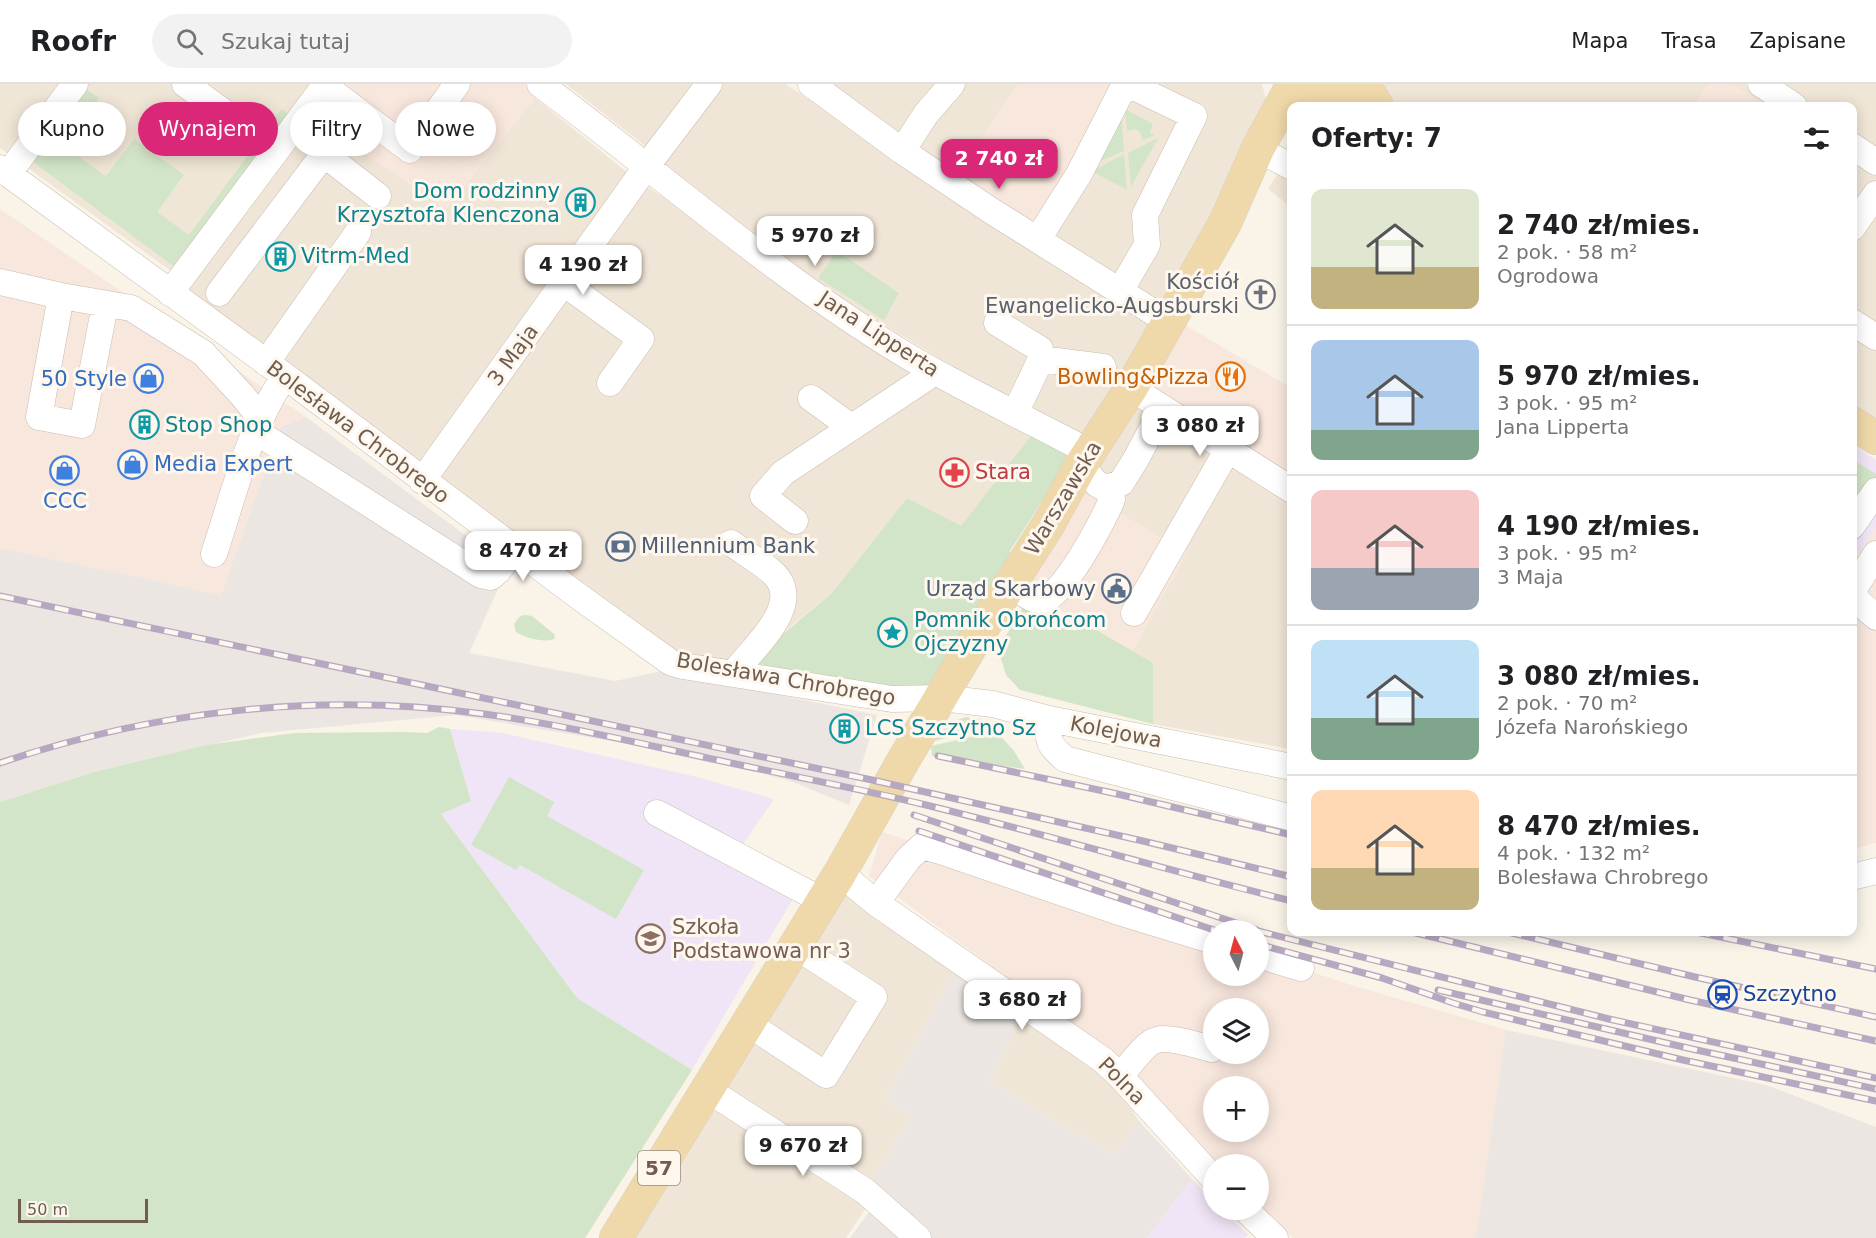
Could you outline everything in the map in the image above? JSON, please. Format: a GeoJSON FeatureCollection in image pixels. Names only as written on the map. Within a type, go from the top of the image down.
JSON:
{"type":"FeatureCollection","features":[{"type":"Feature","properties":{"kind":"main road"},"geometry":{"type":"LineString","coordinates":[[1351,84],[1371,96],[1375,102]]}},
{"type":"Feature","properties":{"kind":"main road"},"geometry":{"type":"LineString","coordinates":[[1307,90],[1336,102]]}},
{"type":"Feature","properties":{"kind":"main road","name":"Warszawska"},"geometry":{"type":"LineString","coordinates":[[1297,102],[1307,90]]}},
{"type":"Feature","properties":{"kind":"main road","name":"Warszawska"},"geometry":{"type":"LineString","coordinates":[[1270,164],[1258,148],[1287,114]]}},
{"type":"Feature","properties":{"kind":"main road","name":"Warszawska"},"geometry":{"type":"LineString","coordinates":[[941,698],[1048,525],[1085,458],[1131,388],[1225,223],[1270,164],[1287,137]]}},
{"type":"Feature","properties":{"kind":"main road"},"geometry":{"type":"LineString","coordinates":[[1857,426],[1876,438]]}},
{"type":"Feature","properties":{"kind":"main road","name":"57"},"geometry":{"type":"LineString","coordinates":[[616,1238],[840,873],[941,698]]}},
{"type":"Feature","properties":{"kind":"street"},"geometry":{"type":"LineString","coordinates":[[4,171],[75,84]]}},
{"type":"Feature","properties":{"kind":"street"},"geometry":{"type":"LineString","coordinates":[[185,84],[210,102]]}},
{"type":"Feature","properties":{"kind":"street"},"geometry":{"type":"LineString","coordinates":[[278,147],[328,88],[410,150],[457,84]]}},
{"type":"Feature","properties":{"kind":"street","name":"Jana Lipperta"},"geometry":{"type":"LineString","coordinates":[[540,84],[795,280],[904,354],[934,372],[1015,413],[1085,458],[1097,484],[1106,488]]}},
{"type":"Feature","properties":{"kind":"street","name":"3 Maja"},"geometry":{"type":"LineString","coordinates":[[422,481],[646,167],[709,84]]}},
{"type":"Feature","properties":{"kind":"street"},"geometry":{"type":"LineString","coordinates":[[811,84],[902,152],[1169,322]]}},
{"type":"Feature","properties":{"kind":"street"},"geometry":{"type":"LineString","coordinates":[[902,152],[926,114],[952,84]]}},
{"type":"Feature","properties":{"kind":"street"},"geometry":{"type":"LineString","coordinates":[[1038,239],[1079,174],[1126,84],[1194,116],[1145,215],[1147,245],[1120,291]]}},
{"type":"Feature","properties":{"kind":"street"},"geometry":{"type":"LineString","coordinates":[[1761,84],[1788,102]]}},
{"type":"Feature","properties":{"kind":"street"},"geometry":{"type":"LineString","coordinates":[[1857,149],[1876,162]]}},
{"type":"Feature","properties":{"kind":"street"},"geometry":{"type":"LineString","coordinates":[[278,153],[307,176]]}},
{"type":"Feature","properties":{"kind":"street"},"geometry":{"type":"LineString","coordinates":[[219,293],[324,154],[378,196]]}},
{"type":"Feature","properties":{"kind":"street"},"geometry":{"type":"LineString","coordinates":[[170,293],[271,156]]}},
{"type":"Feature","properties":{"kind":"street","name":"Bolesława Chrobrego"},"geometry":{"type":"LineString","coordinates":[[4,171],[276,369],[422,481],[670,662],[683,666],[892,699],[941,698]]}},
{"type":"Feature","properties":{"kind":"street"},"geometry":{"type":"LineString","coordinates":[[1857,222],[1874,200]]}},
{"type":"Feature","properties":{"kind":"street"},"geometry":{"type":"LineString","coordinates":[[214,554],[258,425],[274,390],[276,369],[358,232]]}},
{"type":"Feature","properties":{"kind":"street"},"geometry":{"type":"LineString","coordinates":[[205,246],[237,269]]}},
{"type":"Feature","properties":{"kind":"street"},"geometry":{"type":"LineString","coordinates":[[0,282],[105,305],[132,308],[203,353],[242,395],[258,425],[482,575],[491,577],[515,549]]}},
{"type":"Feature","properties":{"kind":"street"},"geometry":{"type":"LineString","coordinates":[[564,284],[641,339],[610,383]]}},
{"type":"Feature","properties":{"kind":"street"},"geometry":{"type":"LineString","coordinates":[[61,296],[39,417],[82,425],[105,305]]}},
{"type":"Feature","properties":{"kind":"street"},"geometry":{"type":"LineString","coordinates":[[997,323],[1040,349],[1041,359],[1015,413]]}},
{"type":"Feature","properties":{"kind":"street"},"geometry":{"type":"LineString","coordinates":[[1857,325],[1876,337]]}},
{"type":"Feature","properties":{"kind":"street"},"geometry":{"type":"LineString","coordinates":[[904,354],[907,388]]}},
{"type":"Feature","properties":{"kind":"street"},"geometry":{"type":"LineString","coordinates":[[1041,359],[1103,367]]}},
{"type":"Feature","properties":{"kind":"street"},"geometry":{"type":"LineString","coordinates":[[795,521],[763,496],[783,473],[934,372]]}},
{"type":"Feature","properties":{"kind":"street"},"geometry":{"type":"LineString","coordinates":[[1131,388],[1287,487]]}},
{"type":"Feature","properties":{"kind":"street"},"geometry":{"type":"LineString","coordinates":[[811,398],[851,427]]}},
{"type":"Feature","properties":{"kind":"street"},"geometry":{"type":"LineString","coordinates":[[1011,585],[1038,601],[1048,600],[1065,582],[1109,506],[1112,499],[1106,488],[1121,483],[1163,408]]}},
{"type":"Feature","properties":{"kind":"street"},"geometry":{"type":"LineString","coordinates":[[1134,613],[1228,449]]}},
{"type":"Feature","properties":{"kind":"street"},"geometry":{"type":"LineString","coordinates":[[1857,519],[1876,491]]}},
{"type":"Feature","properties":{"kind":"street"},"geometry":{"type":"LineString","coordinates":[[731,543],[773,573],[780,583],[784,596],[782,609],[774,624],[733,674]]}},
{"type":"Feature","properties":{"kind":"street"},"geometry":{"type":"LineString","coordinates":[[1857,585],[1876,555]]}},
{"type":"Feature","properties":{"kind":"street"},"geometry":{"type":"LineString","coordinates":[[1857,601],[1876,617]]}},
{"type":"Feature","properties":{"kind":"street","name":"Kolejowa"},"geometry":{"type":"LineString","coordinates":[[941,698],[993,704],[1049,719],[1287,766]]}},
{"type":"Feature","properties":{"kind":"street"},"geometry":{"type":"LineString","coordinates":[[1049,719],[1047,738],[1052,748],[1065,759],[1287,817]]}},
{"type":"Feature","properties":{"kind":"street"},"geometry":{"type":"LineString","coordinates":[[657,813],[823,901]]}},
{"type":"Feature","properties":{"kind":"street"},"geometry":{"type":"LineString","coordinates":[[876,903],[908,859],[922,846],[1203,938]]}},
{"type":"Feature","properties":{"kind":"street"},"geometry":{"type":"LineString","coordinates":[[1857,876],[1876,871]]}},
{"type":"Feature","properties":{"kind":"street","name":"Polna"},"geometry":{"type":"LineString","coordinates":[[840,873],[876,903],[1103,1060],[1203,1167]]}},
{"type":"Feature","properties":{"kind":"street"},"geometry":{"type":"LineString","coordinates":[[747,1023],[826,1075],[874,997],[795,946]]}},
{"type":"Feature","properties":{"kind":"street"},"geometry":{"type":"LineString","coordinates":[[1269,958],[1301,968]]}},
{"type":"Feature","properties":{"kind":"street"},"geometry":{"type":"LineString","coordinates":[[1120,1076],[1149,1044],[1156,1040],[1166,1039],[1203,1047]]}},
{"type":"Feature","properties":{"kind":"street"},"geometry":{"type":"LineString","coordinates":[[708,1090],[865,1191],[918,1238]]}},
{"type":"Feature","properties":{"kind":"street"},"geometry":{"type":"LineString","coordinates":[[1256,1220],[1275,1238]]}},
{"type":"Feature","properties":{"kind":"shaded area"},"geometry":{"type":"Polygon","coordinates":[[[0,84],[74,84],[60,102],[18,102],[18,156],[16,159],[0,148],[0,84]]]}},
{"type":"Feature","properties":{"kind":"shaded area"},"geometry":{"type":"Polygon","coordinates":[[[79,84],[318,84],[305,102],[290,102],[290,122],[278,139],[278,102],[138,102],[138,156],[266,156],[178,276],[21,163],[26,156],[126,156],[126,102],[66,102],[79,84]]]}},
{"type":"Feature","properties":{"kind":"shaded area"},"geometry":{"type":"Polygon","coordinates":[[[342,84],[524,84],[538,94],[496,146],[496,102],[395,102],[395,156],[488,156],[446,209],[368,156],[383,156],[383,102],[328,102],[342,84]]]}},
{"type":"Feature","properties":{"kind":"shaded area"},"geometry":{"type":"Polygon","coordinates":[[[566,84],[693,84],[649,149],[566,84]]]}},
{"type":"Feature","properties":{"kind":"shaded area"},"geometry":{"type":"Polygon","coordinates":[[[718,84],[785,84],[1142,312],[1154,326],[1087,438],[994,391],[826,290],[660,164],[718,84]]]}},
{"type":"Feature","properties":{"kind":"shaded area"},"geometry":{"type":"Polygon","coordinates":[[[828,84],[1019,84],[956,176],[828,84]]]}},
{"type":"Feature","properties":{"kind":"shaded area"},"geometry":{"type":"Polygon","coordinates":[[[1018,84],[1128,84],[1047,235],[956,176],[1018,84]]]}},
{"type":"Feature","properties":{"kind":"shaded area"},"geometry":{"type":"Polygon","coordinates":[[[1128,84],[1262,84],[1266,99],[1246,146],[1165,310],[1047,235],[1128,84]]]}},
{"type":"Feature","properties":{"kind":"shaded area"},"geometry":{"type":"Polygon","coordinates":[[[1372,84],[1745,84],[1770,102],[1392,102],[1372,84]]]}},
{"type":"Feature","properties":{"kind":"shaded area"},"geometry":{"type":"Polygon","coordinates":[[[1708,84],[1733,84],[1758,102],[1696,102],[1708,84]]]}},
{"type":"Feature","properties":{"kind":"shaded area"},"geometry":{"type":"Polygon","coordinates":[[[1779,84],[1876,84],[1876,150],[1857,136],[1857,102],[1806,102],[1779,84]]]}},
{"type":"Feature","properties":{"kind":"shaded area"},"geometry":{"type":"Polygon","coordinates":[[[535,98],[633,177],[424,469],[180,283],[290,150],[290,156],[368,156],[446,209],[488,156],[496,156],[496,147],[535,98]]]}},
{"type":"Feature","properties":{"kind":"shaded area"},"geometry":{"type":"Polygon","coordinates":[[[1287,159],[1287,204],[1268,189],[1287,159]]]}},
{"type":"Feature","properties":{"kind":"shaded area"},"geometry":{"type":"Polygon","coordinates":[[[1857,160],[1876,173],[1876,423],[1857,410],[1857,160]]]}},
{"type":"Feature","properties":{"kind":"shaded area"},"geometry":{"type":"Polygon","coordinates":[[[644,184],[750,258],[1037,428],[961,527],[907,498],[832,593],[739,668],[679,656],[434,474],[644,184]]]}},
{"type":"Feature","properties":{"kind":"shaded area"},"geometry":{"type":"Polygon","coordinates":[[[0,209],[306,417],[281,427],[221,595],[0,548],[0,209]]]}},
{"type":"Feature","properties":{"kind":"shaded area"},"geometry":{"type":"Polygon","coordinates":[[[1182,323],[1287,386],[1287,479],[1145,391],[1182,323]]]}},
{"type":"Feature","properties":{"kind":"shaded area"},"geometry":{"type":"Polygon","coordinates":[[[1145,391],[1287,479],[1287,748],[1153,724],[1153,663],[1132,652],[1187,552],[1083,493],[1145,391]]]}},
{"type":"Feature","properties":{"kind":"shaded area"},"geometry":{"type":"Polygon","coordinates":[[[306,417],[508,567],[469,653],[615,681],[662,671],[877,715],[849,805],[793,782],[701,756],[456,715],[261,733],[94,772],[0,802],[0,548],[221,595],[281,427],[306,417]]]}},
{"type":"Feature","properties":{"kind":"shaded area"},"geometry":{"type":"Polygon","coordinates":[[[1857,448],[1876,460],[1876,527],[1857,556],[1857,448]]]}},
{"type":"Feature","properties":{"kind":"shaded area"},"geometry":{"type":"Polygon","coordinates":[[[1083,493],[1187,552],[1132,652],[1020,588],[1083,493]]]}},
{"type":"Feature","properties":{"kind":"shaded area"},"geometry":{"type":"Polygon","coordinates":[[[1876,527],[1876,843],[1857,848],[1857,556],[1876,527]]]}},
{"type":"Feature","properties":{"kind":"shaded area","name":"Szkoła Podstawowa nr 3"},"geometry":{"type":"Polygon","coordinates":[[[450,729],[502,733],[693,776],[774,799],[741,847],[804,880],[692,1070],[577,998],[441,814],[471,801],[450,729]]]}},
{"type":"Feature","properties":{"kind":"shaded area"},"geometry":{"type":"Polygon","coordinates":[[[882,832],[1203,937],[1203,986],[1269,986],[1269,958],[1351,985],[1506,1030],[1476,1238],[1293,1238],[1269,1214],[1269,1154],[1206,1154],[1023,989],[869,876],[882,832]]]}},
{"type":"Feature","properties":{"kind":"shaded area"},"geometry":{"type":"Polygon","coordinates":[[[840,873],[960,961],[885,1100],[912,1116],[865,1191],[871,1200],[846,1238],[616,1238],[840,873]]]}},
{"type":"Feature","properties":{"kind":"shaded area"},"geometry":{"type":"Polygon","coordinates":[[[960,961],[1027,1007],[989,1081],[1116,1155],[1138,1120],[1192,1179],[1147,1238],[850,1238],[877,1201],[865,1191],[912,1116],[885,1100],[960,961]]]}},
{"type":"Feature","properties":{"kind":"shaded area"},"geometry":{"type":"Polygon","coordinates":[[[1027,1007],[1103,1060],[1138,1120],[1116,1155],[989,1081],[1027,1007]]]}},
{"type":"Feature","properties":{"kind":"shaded area"},"geometry":{"type":"Polygon","coordinates":[[[1506,1030],[1766,1085],[1876,1127],[1876,1238],[1476,1238],[1506,1030]]]}},
{"type":"Feature","properties":{"kind":"shaded area"},"geometry":{"type":"Polygon","coordinates":[[[1192,1179],[1203,1191],[1203,1220],[1233,1220],[1248,1235],[1245,1238],[1147,1238],[1192,1179]]]}},
{"type":"Feature","properties":{"kind":"green space"},"geometry":{"type":"Polygon","coordinates":[[[83,87],[99,98],[96,102],[72,102],[83,87]]]}},
{"type":"Feature","properties":{"kind":"green space"},"geometry":{"type":"Polygon","coordinates":[[[282,109],[290,115],[278,132],[278,114],[282,109]]]}},
{"type":"Feature","properties":{"kind":"green space"},"geometry":{"type":"Polygon","coordinates":[[[1121,109],[1124,151],[1089,166],[1121,109]]]}},
{"type":"Feature","properties":{"kind":"green space"},"geometry":{"type":"Polygon","coordinates":[[[1125,109],[1153,124],[1150,133],[1155,135],[1143,140],[1140,132],[1135,129],[1127,131],[1125,109]]]}},
{"type":"Feature","properties":{"kind":"green space"},"geometry":{"type":"Polygon","coordinates":[[[1158,138],[1131,187],[1128,153],[1158,138]]]}},
{"type":"Feature","properties":{"kind":"green space"},"geometry":{"type":"Polygon","coordinates":[[[134,139],[138,142],[138,156],[158,156],[184,175],[157,212],[189,235],[247,156],[261,156],[180,271],[29,159],[31,156],[78,156],[106,176],[121,156],[126,156],[126,150],[134,139]]]}},
{"type":"Feature","properties":{"kind":"green space"},"geometry":{"type":"Polygon","coordinates":[[[1124,154],[1127,190],[1092,171],[1124,154]]]}},
{"type":"Feature","properties":{"kind":"green space"},"geometry":{"type":"Polygon","coordinates":[[[837,251],[899,293],[884,320],[818,278],[837,251]]]}},
{"type":"Feature","properties":{"kind":"green space"},"geometry":{"type":"Polygon","coordinates":[[[1037,428],[1074,451],[1010,551],[1011,585],[932,692],[741,669],[832,593],[907,498],[961,526],[1037,428]]]}},
{"type":"Feature","properties":{"kind":"green space"},"geometry":{"type":"Polygon","coordinates":[[[1857,462],[1876,474],[1876,483],[1857,510],[1857,462]]]}},
{"type":"Feature","properties":{"kind":"green space"},"geometry":{"type":"Polygon","coordinates":[[[1025,603],[1075,631],[1086,624],[1153,663],[1153,724],[1020,690],[1006,675],[998,649],[1025,603]]]}},
{"type":"Feature","properties":{"kind":"green space"},"geometry":{"type":"Polygon","coordinates":[[[526,615],[532,616],[553,633],[554,639],[535,639],[516,632],[514,625],[516,621],[526,615]]]}},
{"type":"Feature","properties":{"kind":"green space"},"geometry":{"type":"Polygon","coordinates":[[[966,717],[986,721],[980,730],[934,741],[948,726],[966,717]]]}},
{"type":"Feature","properties":{"kind":"green space"},"geometry":{"type":"Polygon","coordinates":[[[439,727],[450,729],[471,801],[441,814],[577,998],[692,1070],[585,1238],[0,1238],[0,802],[94,772],[207,745],[295,733],[427,733],[439,727]]]}},
{"type":"Feature","properties":{"kind":"green space"},"geometry":{"type":"Polygon","coordinates":[[[996,731],[1014,751],[1025,769],[932,756],[931,746],[996,731]]]}},
{"type":"Feature","properties":{"kind":"green space"},"geometry":{"type":"Polygon","coordinates":[[[509,777],[554,802],[547,816],[644,870],[616,919],[520,865],[516,870],[471,845],[509,777]]]}},
{"type":"Feature","properties":{"kind":"railway"},"geometry":{"type":"LineString","coordinates":[[0,596],[872,780],[1287,876]]}},
{"type":"Feature","properties":{"kind":"railway"},"geometry":{"type":"LineString","coordinates":[[0,763],[119,730],[179,718],[239,710],[362,705],[484,714],[577,730],[902,799],[1287,900]]}},
{"type":"Feature","properties":{"kind":"railway"},"geometry":{"type":"LineString","coordinates":[[938,756],[1113,793],[1287,834]]}},
{"type":"Feature","properties":{"kind":"railway"},"geometry":{"type":"LineString","coordinates":[[914,815],[1227,920]]}},
{"type":"Feature","properties":{"kind":"railway"},"geometry":{"type":"LineString","coordinates":[[919,831],[1203,926]]}},
{"type":"Feature","properties":{"kind":"railway"},"geometry":{"type":"LineString","coordinates":[[1269,934],[1609,1019],[1876,1078]]}},
{"type":"Feature","properties":{"kind":"railway"},"geometry":{"type":"LineString","coordinates":[[1428,936],[1690,1000],[1876,1041]]}},
{"type":"Feature","properties":{"kind":"railway"},"geometry":{"type":"LineString","coordinates":[[1525,936],[1876,1017]]}},
{"type":"Feature","properties":{"kind":"railway"},"geometry":{"type":"LineString","coordinates":[[1715,936],[1876,969]]}},
{"type":"Feature","properties":{"kind":"railway"},"geometry":{"type":"LineString","coordinates":[[1269,947],[1382,978],[1483,1012],[1683,1060],[1876,1101]]}},
{"type":"Feature","properties":{"kind":"railway"},"geometry":{"type":"LineString","coordinates":[[1438,990],[1876,1089]]}},
{"type":"Feature","properties":{"kind":"place","name":"Dom rodzinny Krzysztofa Klenczona"},"geometry":{"type":"Point","coordinates":[581,203]}},
{"type":"Feature","properties":{"kind":"place","name":"Vitrm-Med"},"geometry":{"type":"Point","coordinates":[280,256]}},
{"type":"Feature","properties":{"kind":"place","name":"Kościół Ewangelicko-Augsburski"},"geometry":{"type":"Point","coordinates":[1260,294]}},
{"type":"Feature","properties":{"kind":"place","name":"Bowling&Pizza"},"geometry":{"type":"Point","coordinates":[1230,377]}},
{"type":"Feature","properties":{"kind":"place","name":"50 Style"},"geometry":{"type":"Point","coordinates":[148,379]}},
{"type":"Feature","properties":{"kind":"place","name":"Stop Shop"},"geometry":{"type":"Point","coordinates":[144,425]}},
{"type":"Feature","properties":{"kind":"place","name":"Media Expert"},"geometry":{"type":"Point","coordinates":[133,464]}},
{"type":"Feature","properties":{"kind":"place","name":"CCC"},"geometry":{"type":"Point","coordinates":[65,470]}},
{"type":"Feature","properties":{"kind":"place","name":"Stara"},"geometry":{"type":"Point","coordinates":[954,472]}},
{"type":"Feature","properties":{"kind":"place","name":"Millennium Bank"},"geometry":{"type":"Point","coordinates":[620,546]}},
{"type":"Feature","properties":{"kind":"place","name":"Urząd Skarbowy"},"geometry":{"type":"Point","coordinates":[1117,589]}},
{"type":"Feature","properties":{"kind":"place","name":"Pomnik Obrońcom Ojczyzny"},"geometry":{"type":"Point","coordinates":[893,632]}},
{"type":"Feature","properties":{"kind":"place","name":"LCS Szczytno Sz"},"geometry":{"type":"Point","coordinates":[844,728]}},
{"type":"Feature","properties":{"kind":"place","name":"Szkoła Podstawowa nr 3"},"geometry":{"type":"Point","coordinates":[651,939]}},
{"type":"Feature","properties":{"kind":"place","name":"Szczytno"},"geometry":{"type":"Point","coordinates":[1722,994]}}]}
